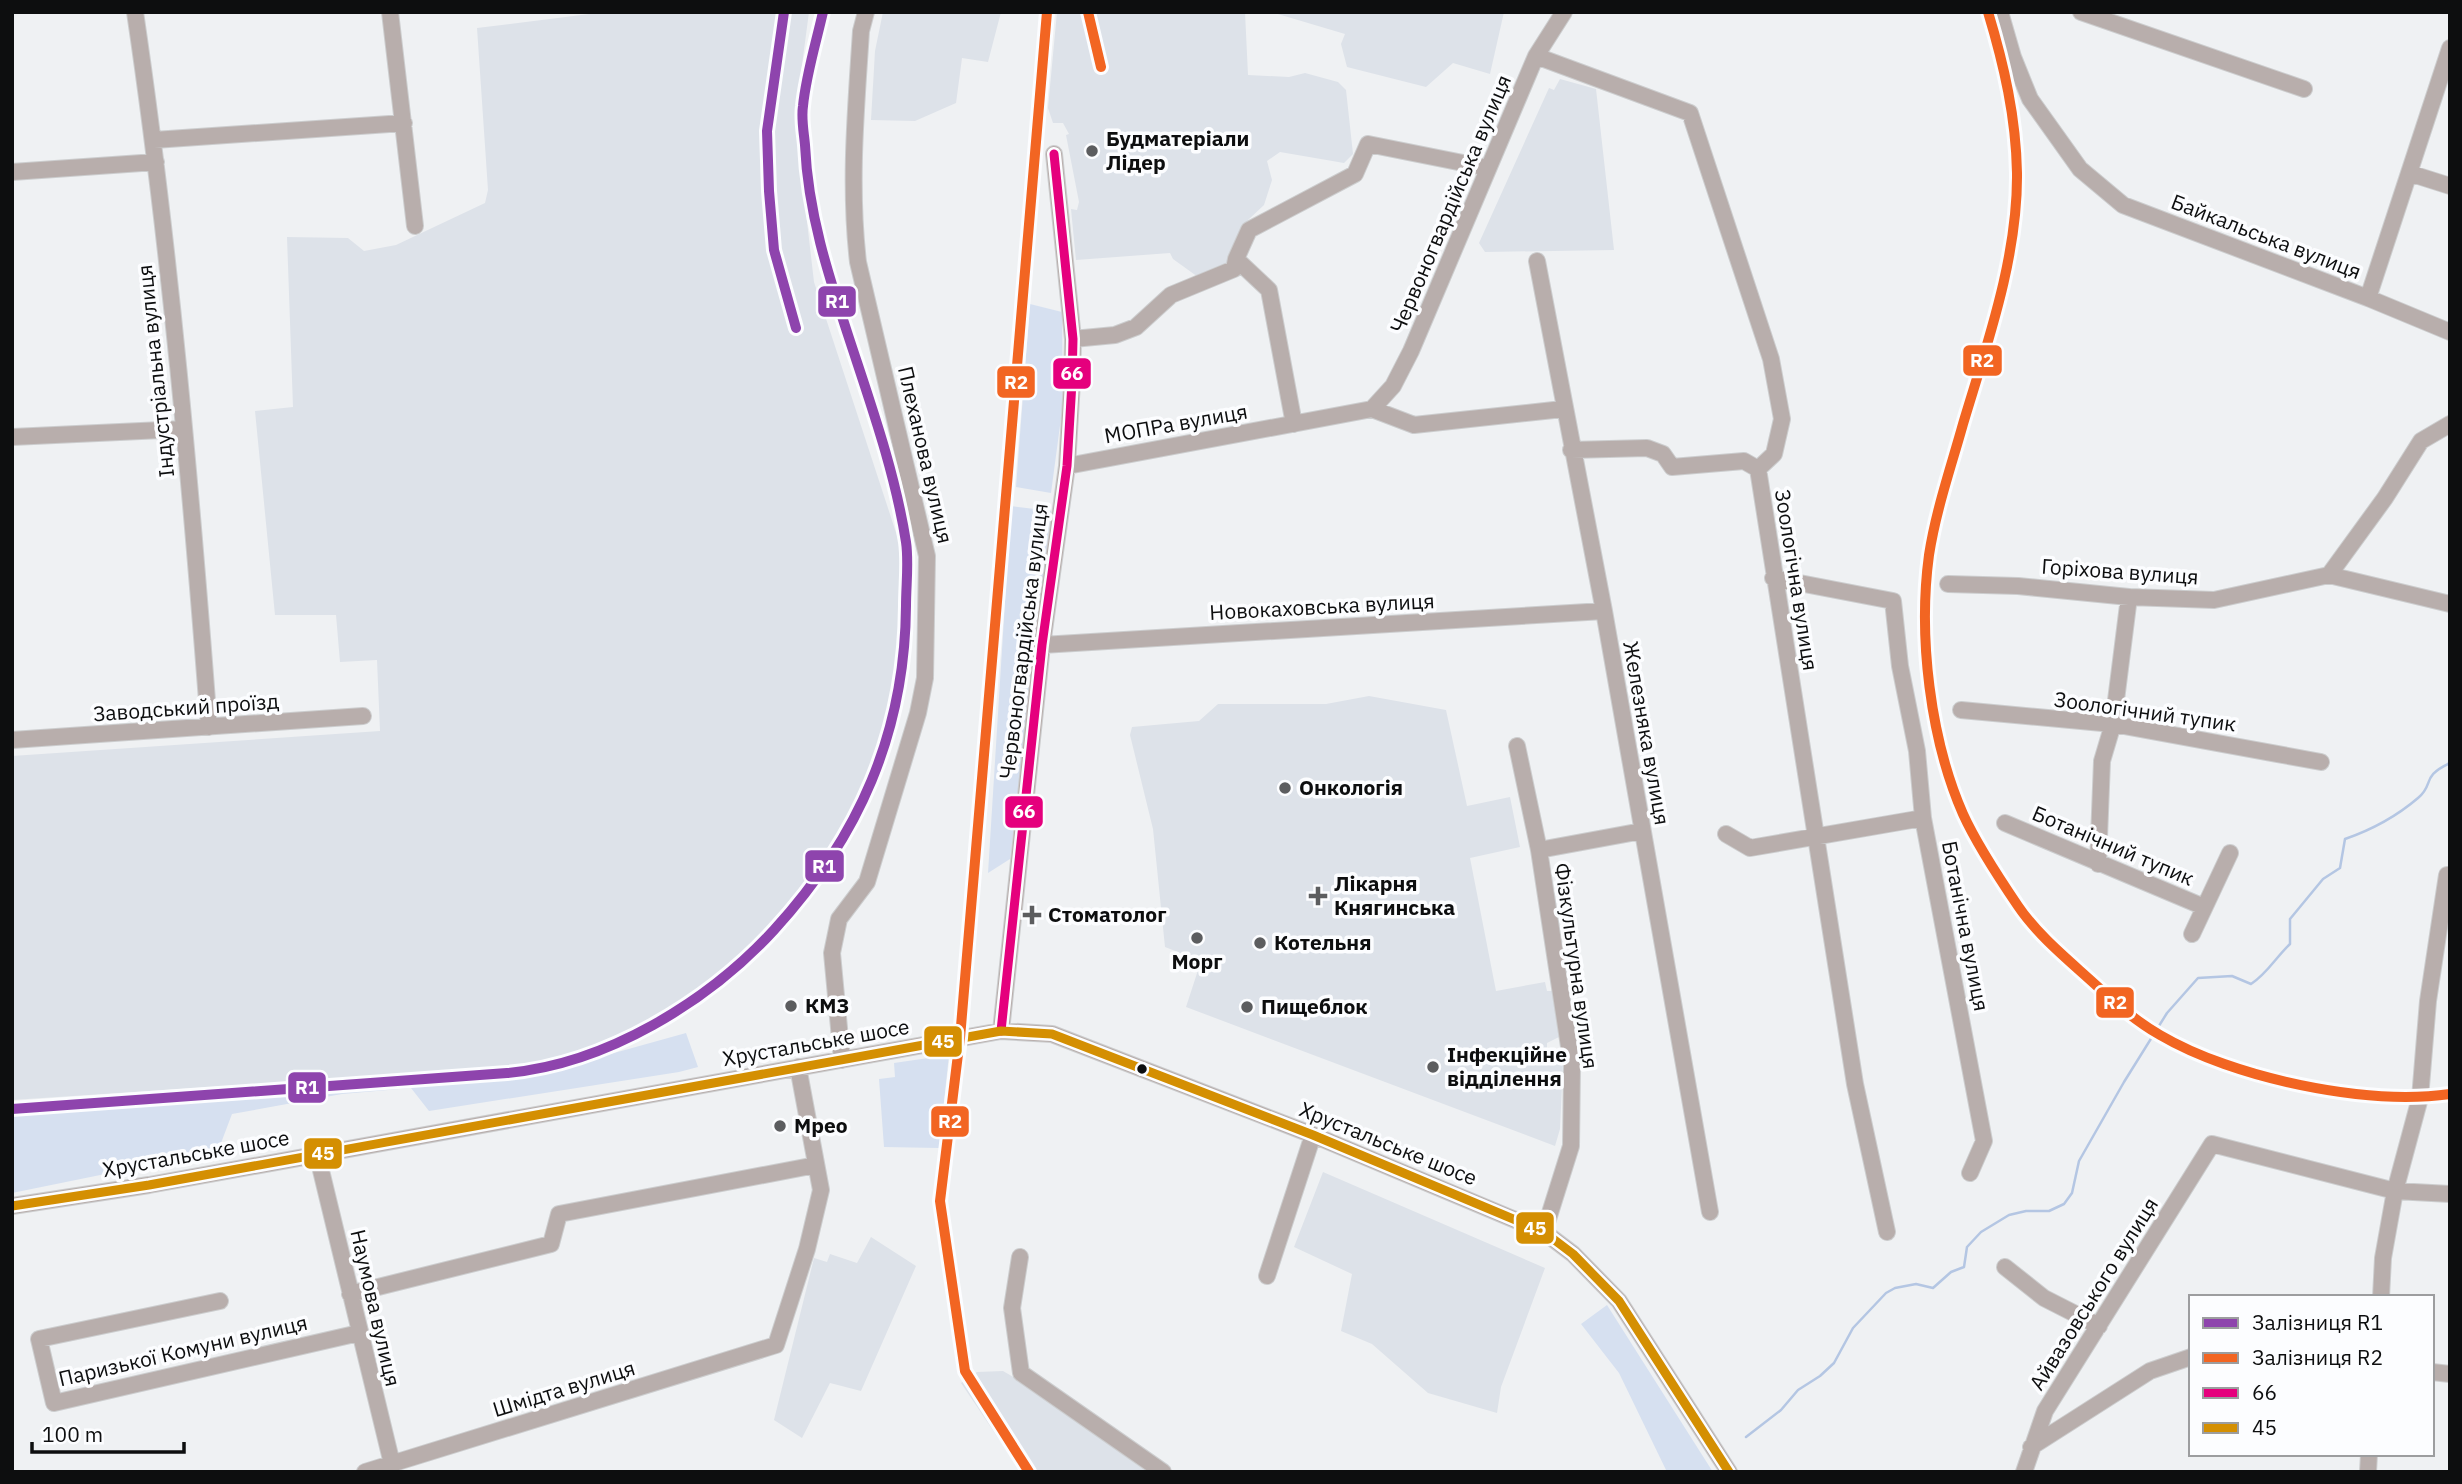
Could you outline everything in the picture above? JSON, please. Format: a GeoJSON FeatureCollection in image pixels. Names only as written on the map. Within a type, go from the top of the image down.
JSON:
{"type":"FeatureCollection","features":[{"type":"Feature","properties":{"kind":"street","name":"Індустріальна вулиця"},"geometry":{"type":"LineString","coordinates":[[135,12],[154,140],[184,429],[209,727]]}},
{"type":"Feature","properties":{"kind":"street"},"geometry":{"type":"LineString","coordinates":[[390,12],[415,226]]}},
{"type":"Feature","properties":{"kind":"street","name":"Плеханова вулиця"},"geometry":{"type":"LineString","coordinates":[[842,1060],[832,953],[839,919],[867,882],[918,713],[925,678],[927,556],[858,262],[853,222],[851,173],[861,31],[866,12]]}},
{"type":"Feature","properties":{"kind":"street","name":"Червоногвардійська вулиця"},"geometry":{"type":"LineString","coordinates":[[1372,409],[1393,386],[1412,351],[1536,55],[1564,12]]}},
{"type":"Feature","properties":{"kind":"street","name":"Байкальська вулиця"},"geometry":{"type":"LineString","coordinates":[[2000,12],[2013,57],[2030,99],[2080,169],[2123,205],[2368,298],[2447,69],[2450,48]]}},
{"type":"Feature","properties":{"kind":"street"},"geometry":{"type":"LineString","coordinates":[[2081,12],[2304,89]]}},
{"type":"Feature","properties":{"kind":"street","name":"Зоологічна вулиця"},"geometry":{"type":"LineString","coordinates":[[1536,55],[1690,113],[1771,359],[1782,419],[1774,454],[1758,469],[1773,578],[1855,1084],[1887,1232]]}},
{"type":"Feature","properties":{"kind":"street"},"geometry":{"type":"LineString","coordinates":[[154,140],[404,123]]}},
{"type":"Feature","properties":{"kind":"street"},"geometry":{"type":"LineString","coordinates":[[1073,339],[1115,335],[1136,327],[1171,295],[1234,270],[1236,259],[1250,230],[1355,174],[1368,144],[1488,168]]}},
{"type":"Feature","properties":{"kind":"street","name":"Червоногвардійська вулиця"},"geometry":{"type":"LineString","coordinates":[[1001,1031],[1042,645],[1067,466],[1073,339],[1054,154]]}},
{"type":"Feature","properties":{"kind":"street"},"geometry":{"type":"LineString","coordinates":[[12,172],[156,162]]}},
{"type":"Feature","properties":{"kind":"street"},"geometry":{"type":"LineString","coordinates":[[2409,173],[2450,186]]}},
{"type":"Feature","properties":{"kind":"street"},"geometry":{"type":"LineString","coordinates":[[1236,259],[1269,290],[1294,424]]}},
{"type":"Feature","properties":{"kind":"street","name":"Железняка вулиця"},"geometry":{"type":"LineString","coordinates":[[1537,261],[1563,409],[1604,611],[1710,1212]]}},
{"type":"Feature","properties":{"kind":"street"},"geometry":{"type":"LineString","coordinates":[[2368,298],[2450,332]]}},
{"type":"Feature","properties":{"kind":"street"},"geometry":{"type":"LineString","coordinates":[[1372,409],[1414,425],[1563,409]]}},
{"type":"Feature","properties":{"kind":"street","name":"МОПРа вулиця"},"geometry":{"type":"LineString","coordinates":[[1067,466],[1372,409]]}},
{"type":"Feature","properties":{"kind":"street"},"geometry":{"type":"LineString","coordinates":[[2329,575],[2385,498],[2421,441],[2450,424]]}},
{"type":"Feature","properties":{"kind":"street"},"geometry":{"type":"LineString","coordinates":[[12,437],[184,429]]}},
{"type":"Feature","properties":{"kind":"street"},"geometry":{"type":"LineString","coordinates":[[1571,450],[1647,448],[1663,454],[1672,467],[1744,461],[1758,469]]}},
{"type":"Feature","properties":{"kind":"street","name":"Горіхова вулиця"},"geometry":{"type":"LineString","coordinates":[[1948,584],[2018,586],[2129,597],[2214,600],[2329,575],[2450,604]]}},
{"type":"Feature","properties":{"kind":"street","name":"Ботанічна вулиця"},"geometry":{"type":"LineString","coordinates":[[1773,578],[1893,601],[1900,666],[1917,751],[1923,818],[1984,1141],[1970,1172]]}},
{"type":"Feature","properties":{"kind":"street"},"geometry":{"type":"LineString","coordinates":[[2098,864],[2102,761],[2113,724],[2129,597]]}},
{"type":"Feature","properties":{"kind":"street","name":"Новокаховська вулиця"},"geometry":{"type":"LineString","coordinates":[[1042,645],[1604,611]]}},
{"type":"Feature","properties":{"kind":"street","name":"Зоологічний тупик"},"geometry":{"type":"LineString","coordinates":[[1961,710],[2113,724],[2321,762]]}},
{"type":"Feature","properties":{"kind":"street","name":"Заводський проїзд"},"geometry":{"type":"LineString","coordinates":[[12,740],[363,716]]}},
{"type":"Feature","properties":{"kind":"street","name":"Фізкультурна вулиця"},"geometry":{"type":"LineString","coordinates":[[1517,747],[1539,850],[1572,1066],[1571,1146],[1544,1231]]}},
{"type":"Feature","properties":{"kind":"street"},"geometry":{"type":"LineString","coordinates":[[1726,834],[1750,848],[1923,818]]}},
{"type":"Feature","properties":{"kind":"street","name":"Ботанічний тупик"},"geometry":{"type":"LineString","coordinates":[[2005,823],[2204,907]]}},
{"type":"Feature","properties":{"kind":"street"},"geometry":{"type":"LineString","coordinates":[[1539,850],[1642,831]]}},
{"type":"Feature","properties":{"kind":"street"},"geometry":{"type":"LineString","coordinates":[[2192,934],[2230,853]]}},
{"type":"Feature","properties":{"kind":"street"},"geometry":{"type":"LineString","coordinates":[[2381,1295],[2383,1258],[2395,1191],[2420,1098],[2428,1001],[2447,875]]}},
{"type":"Feature","properties":{"kind":"street","name":"Хрустальське шосе"},"geometry":{"type":"LineString","coordinates":[[12,1206],[1001,1031],[1052,1034],[1313,1135],[1544,1231],[1573,1254],[1619,1301],[1729,1472]]}},
{"type":"Feature","properties":{"kind":"street"},"geometry":{"type":"LineString","coordinates":[[350,1294],[551,1244],[559,1214],[816,1165],[798,1068]]}},
{"type":"Feature","properties":{"kind":"street"},"geometry":{"type":"LineString","coordinates":[[1267,1276],[1313,1135]]}},
{"type":"Feature","properties":{"kind":"street","name":"Айвазовського вулиця"},"geometry":{"type":"LineString","coordinates":[[2024,1472],[2045,1411],[2212,1144],[2395,1191]]}},
{"type":"Feature","properties":{"kind":"street","name":"Наумова вулиця"},"geometry":{"type":"LineString","coordinates":[[317,1154],[393,1468]]}},
{"type":"Feature","properties":{"kind":"street","name":"Шмідта вулиця"},"geometry":{"type":"LineString","coordinates":[[365,1472],[393,1468],[776,1345],[807,1249],[821,1190],[816,1165]]}},
{"type":"Feature","properties":{"kind":"street"},"geometry":{"type":"LineString","coordinates":[[2395,1191],[2450,1194]]}},
{"type":"Feature","properties":{"kind":"street"},"geometry":{"type":"LineString","coordinates":[[1020,1257],[1012,1308],[1021,1373],[1163,1472]]}},
{"type":"Feature","properties":{"kind":"street"},"geometry":{"type":"LineString","coordinates":[[2005,1267],[2044,1298],[2099,1326]]}},
{"type":"Feature","properties":{"kind":"street","name":"Паризької Комуни вулиця"},"geometry":{"type":"LineString","coordinates":[[220,1301],[39,1339],[54,1403],[359,1333]]}},
{"type":"Feature","properties":{"kind":"street"},"geometry":{"type":"LineString","coordinates":[[2031,1447],[2150,1371],[2189,1358]]}},
{"type":"Feature","properties":{"kind":"shaded area"},"geometry":{"type":"Polygon","coordinates":[[[605,12],[809,12],[795,118],[814,282],[903,554],[896,693],[891,722],[849,827],[740,961],[646,1022],[557,1061],[485,1069],[12,1100],[12,756],[380,731],[377,660],[340,662],[336,615],[275,615],[255,411],[293,407],[287,237],[348,238],[364,251],[396,245],[485,203],[488,190],[477,28],[605,12]]]}},
{"type":"Feature","properties":{"kind":"shaded area"},"geometry":{"type":"Polygon","coordinates":[[[883,12],[1001,12],[988,62],[962,58],[956,103],[915,121],[871,120],[875,51],[883,12]]]}},
{"type":"Feature","properties":{"kind":"shaded area","name":"Будматеріали Лідер"},"geometry":{"type":"Polygon","coordinates":[[[1057,12],[1245,12],[1248,75],[1289,77],[1305,73],[1338,82],[1346,90],[1353,154],[1344,163],[1280,152],[1267,161],[1272,180],[1264,205],[1248,220],[1224,267],[1198,277],[1173,259],[1170,253],[1076,260],[1071,209],[1077,210],[1079,202],[1066,135],[1069,134],[1063,123],[1053,123],[1048,108],[1057,12]]]}},
{"type":"Feature","properties":{"kind":"shaded area"},"geometry":{"type":"Polygon","coordinates":[[[1271,12],[1504,12],[1490,74],[1453,63],[1426,87],[1347,67],[1341,44],[1345,34],[1271,12]]]}},
{"type":"Feature","properties":{"kind":"shaded area"},"geometry":{"type":"Polygon","coordinates":[[[1560,79],[1596,89],[1614,250],[1485,252],[1479,243],[1549,88],[1554,90],[1560,79]]]}},
{"type":"Feature","properties":{"kind":"shaded area"},"geometry":{"type":"Polygon","coordinates":[[[1030,304],[1062,312],[1063,403],[1051,493],[1016,487],[1030,304]]]}},
{"type":"Feature","properties":{"kind":"shaded area"},"geometry":{"type":"Polygon","coordinates":[[[1011,506],[1051,511],[1010,859],[988,873],[1011,506]]]}},
{"type":"Feature","properties":{"kind":"shaded area","name":"Лікарня Княгинська"},"geometry":{"type":"Polygon","coordinates":[[[1369,696],[1446,710],[1467,806],[1510,797],[1520,847],[1470,858],[1496,991],[1545,982],[1547,991],[1552,991],[1559,1037],[1547,1043],[1547,1056],[1563,1063],[1560,1129],[1555,1146],[1186,1007],[1201,961],[1165,947],[1153,829],[1130,735],[1132,727],[1199,721],[1218,704],[1326,704],[1369,696]]]}},
{"type":"Feature","properties":{"kind":"shaded area"},"geometry":{"type":"Polygon","coordinates":[[[686,1033],[698,1067],[679,1072],[429,1111],[411,1088],[342,1094],[232,1114],[218,1151],[12,1193],[12,1114],[553,1070],[686,1033]]]}},
{"type":"Feature","properties":{"kind":"shaded area"},"geometry":{"type":"Polygon","coordinates":[[[949,1055],[939,1148],[884,1147],[879,1079],[895,1077],[894,1063],[949,1055]]]}},
{"type":"Feature","properties":{"kind":"shaded area"},"geometry":{"type":"Polygon","coordinates":[[[1323,1172],[1545,1268],[1501,1387],[1497,1413],[1428,1393],[1372,1344],[1341,1331],[1352,1274],[1294,1247],[1323,1172]]]}},
{"type":"Feature","properties":{"kind":"shaded area"},"geometry":{"type":"Polygon","coordinates":[[[871,1237],[916,1266],[861,1391],[830,1383],[802,1438],[774,1420],[814,1258],[827,1262],[830,1254],[857,1263],[871,1237]]]}},
{"type":"Feature","properties":{"kind":"shaded area"},"geometry":{"type":"Polygon","coordinates":[[[1607,1305],[1713,1472],[1667,1472],[1619,1373],[1581,1324],[1607,1305]]]}},
{"type":"Feature","properties":{"kind":"shaded area"},"geometry":{"type":"Polygon","coordinates":[[[1003,1371],[1147,1472],[1021,1472],[961,1383],[977,1372],[1003,1371]]]}},
{"type":"Feature","properties":{"kind":"waterway"},"geometry":{"type":"LineString","coordinates":[[1746,1437],[1781,1410],[1798,1390],[1834,1363],[1853,1328],[1886,1293],[1895,1288],[1916,1284],[1933,1288],[1951,1272],[1964,1267],[1967,1247],[1981,1232],[2009,1215],[2026,1211],[2049,1211],[2064,1204],[2072,1193],[2079,1161],[2167,1013],[2198,978],[2232,976],[2251,984],[2257,980],[2290,944],[2290,919],[2323,879],[2340,868],[2345,839],[2374,827],[2401,811],[2423,793],[2435,772],[2450,763]]}},
{"type":"Feature","properties":{"kind":"rail line","name":"R1"},"geometry":{"type":"LineString","coordinates":[[784,12],[767,131],[769,191],[774,250],[796,328]]}},
{"type":"Feature","properties":{"kind":"rail line","name":"R1"},"geometry":{"type":"LineString","coordinates":[[12,1109],[507,1073],[544,1067],[618,1043],[687,1005],[748,956],[804,895],[853,820],[886,740],[904,653],[907,566],[906,542],[889,464],[827,267],[810,195],[802,111],[823,12]]}},
{"type":"Feature","properties":{"kind":"rail line","name":"R2"},"geometry":{"type":"LineString","coordinates":[[1029,1472],[965,1371],[940,1201],[960,1038],[1047,12]]}},
{"type":"Feature","properties":{"kind":"rail line","name":"R2"},"geometry":{"type":"LineString","coordinates":[[1088,12],[1101,67]]}},
{"type":"Feature","properties":{"kind":"rail line","name":"R2"},"geometry":{"type":"LineString","coordinates":[[1988,12],[2012,111],[2017,173],[2016,205],[2007,268],[1940,505],[1929,555],[1926,586],[1929,687],[1942,753],[1963,814],[1996,873],[2036,928],[2120,1007],[2160,1035],[2224,1064],[2301,1085],[2380,1096],[2450,1094]]}},
{"type":"Feature","properties":{"kind":"transit line","name":"66"},"geometry":{"type":"LineString","coordinates":[[1001,1031],[1042,645],[1067,466],[1073,339],[1054,154]]}},
{"type":"Feature","properties":{"kind":"transit line","name":"45"},"geometry":{"type":"LineString","coordinates":[[12,1206],[149,1185],[1001,1031],[1052,1034],[1313,1135],[1544,1232],[1573,1254],[1619,1301],[1729,1472]]}},
{"type":"Feature","properties":{"kind":"place","name":"Будматеріали Лідер"},"geometry":{"type":"Point","coordinates":[1092,151]}},
{"type":"Feature","properties":{"kind":"place","name":"Онкологія"},"geometry":{"type":"Point","coordinates":[1285,788]}},
{"type":"Feature","properties":{"kind":"place","name":"Лікарня Княгинська"},"geometry":{"type":"Point","coordinates":[1318,896]}},
{"type":"Feature","properties":{"kind":"place","name":"Стоматолог"},"geometry":{"type":"Point","coordinates":[1032,915]}},
{"type":"Feature","properties":{"kind":"place","name":"Морг"},"geometry":{"type":"Point","coordinates":[1197,938]}},
{"type":"Feature","properties":{"kind":"place","name":"Котельня"},"geometry":{"type":"Point","coordinates":[1260,943]}},
{"type":"Feature","properties":{"kind":"place","name":"КМЗ"},"geometry":{"type":"Point","coordinates":[791,1006]}},
{"type":"Feature","properties":{"kind":"place","name":"Пищеблок"},"geometry":{"type":"Point","coordinates":[1247,1007]}},
{"type":"Feature","properties":{"kind":"place","name":"Інфекційне відділення"},"geometry":{"type":"Point","coordinates":[1433,1067]}},
{"type":"Feature","properties":{"kind":"place","name":"Мрео"},"geometry":{"type":"Point","coordinates":[780,1126]}}]}
